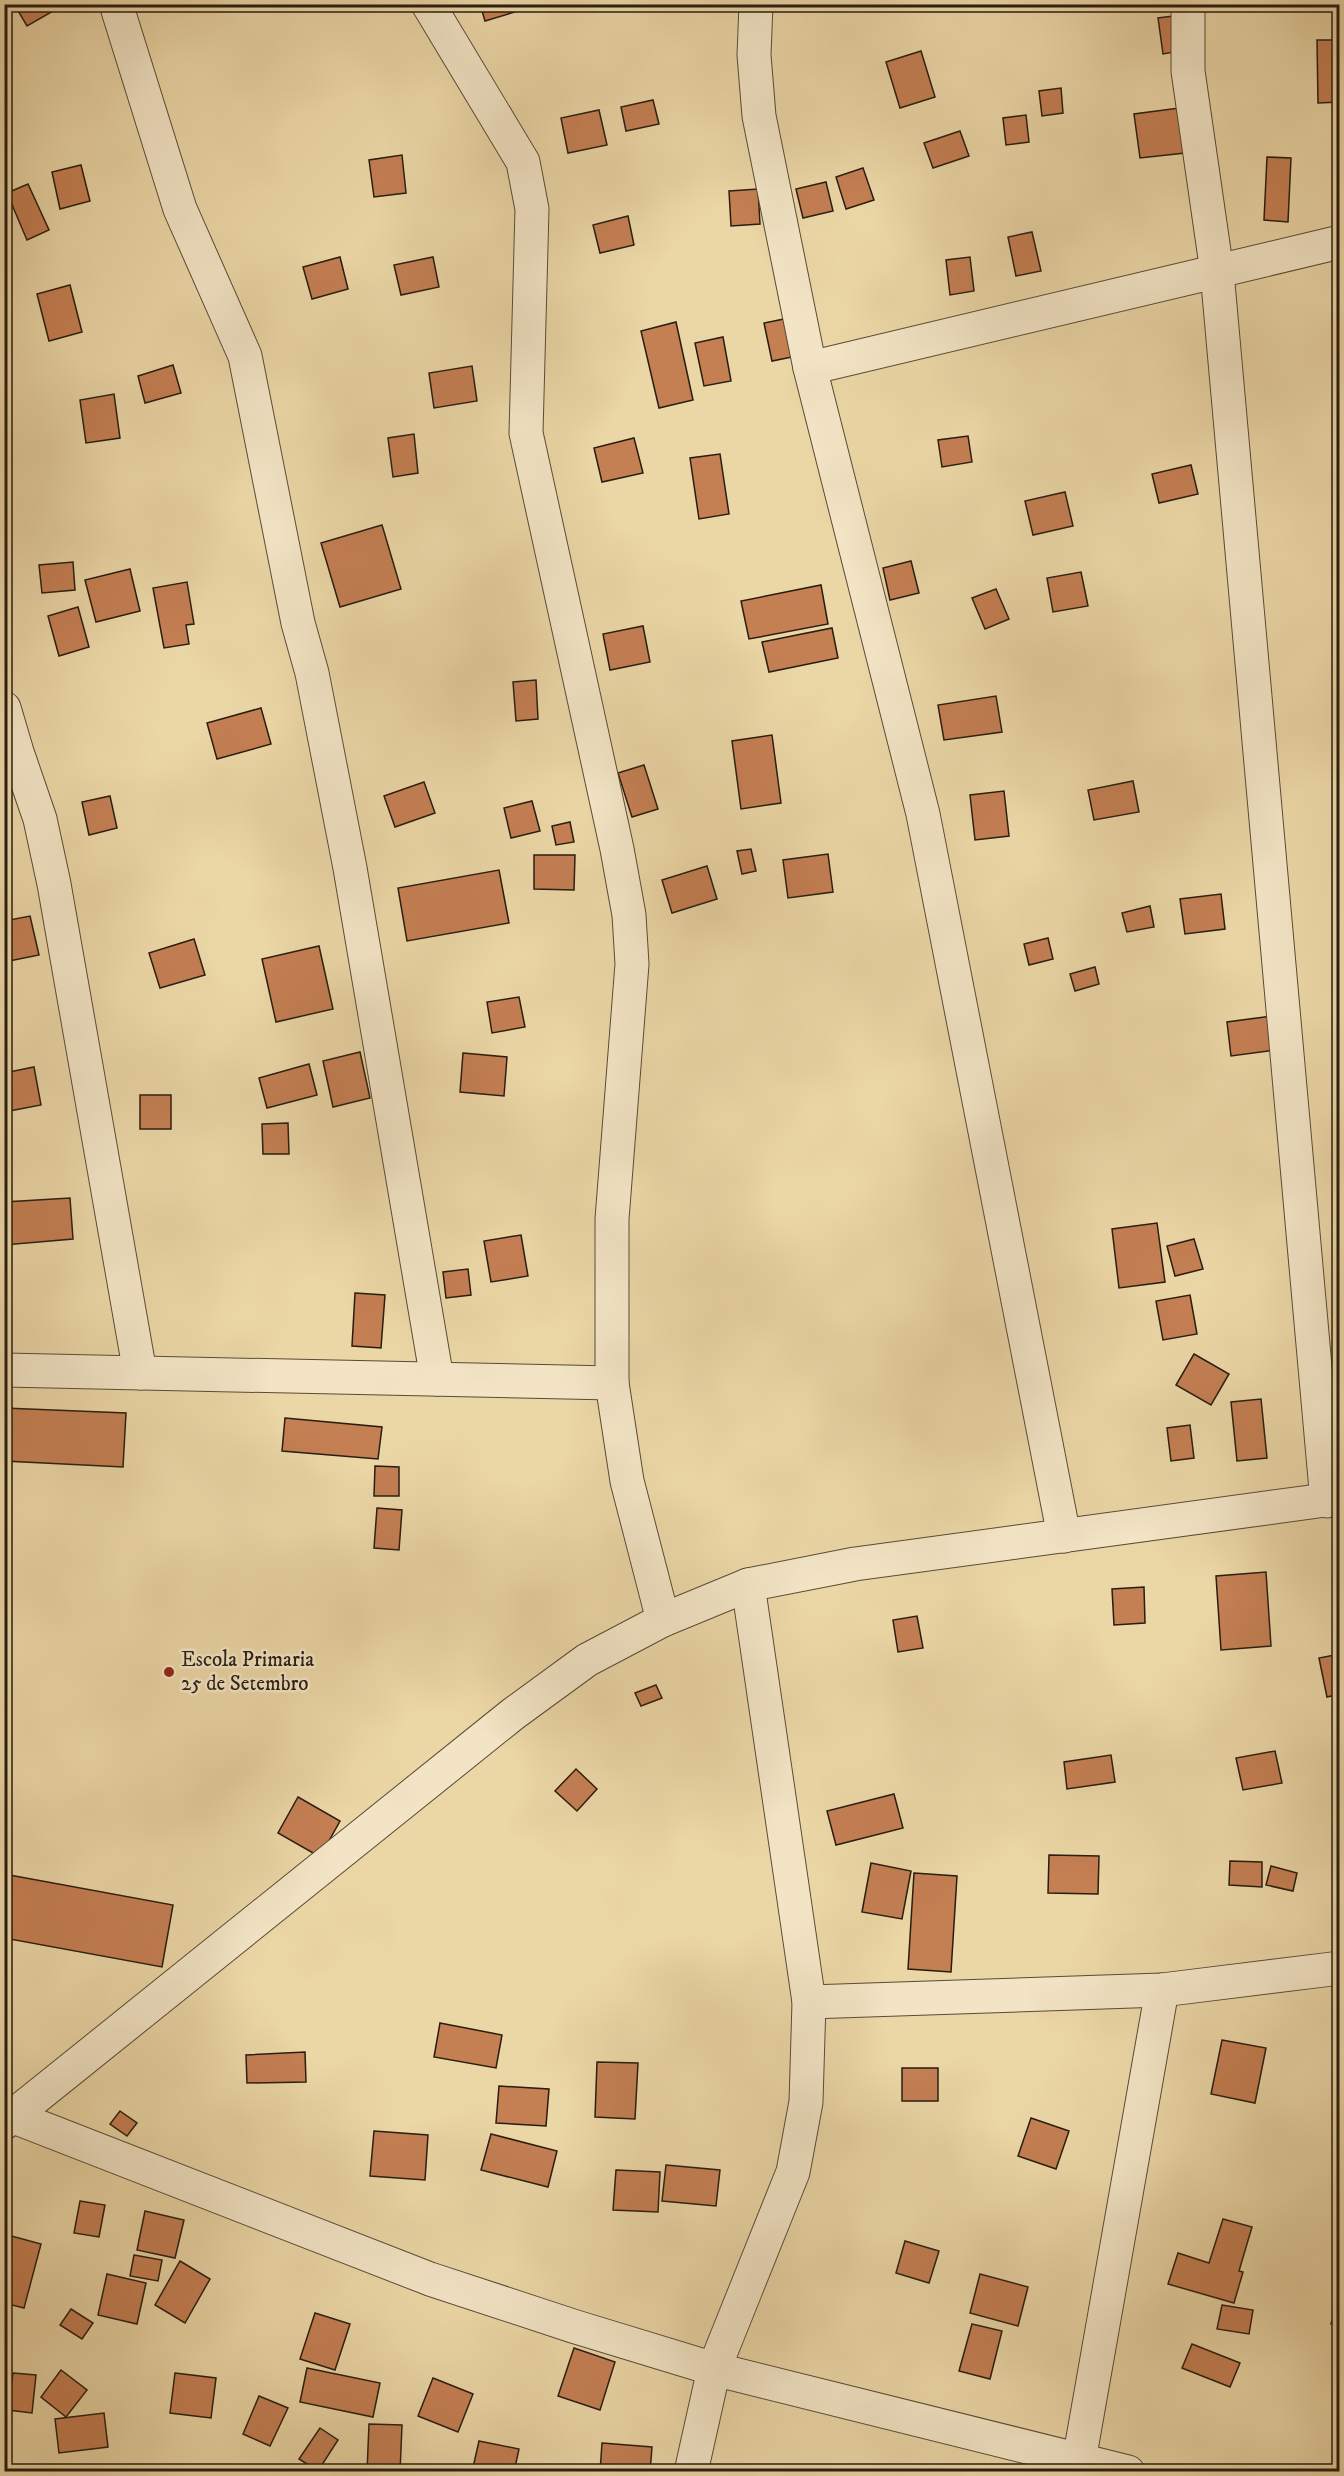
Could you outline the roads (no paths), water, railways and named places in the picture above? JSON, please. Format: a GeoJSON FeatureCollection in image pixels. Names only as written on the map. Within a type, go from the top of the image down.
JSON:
{"type":"FeatureCollection","features":[{"type":"Feature","properties":{"kind":"street"},"geometry":{"type":"LineString","coordinates":[[116,4],[180,209],[208,267],[245,356],[298,623],[312,673],[348,856],[437,1379]]}},
{"type":"Feature","properties":{"kind":"street"},"geometry":{"type":"LineString","coordinates":[[428,4],[523,162],[532,209],[526,433],[538,497],[617,849],[629,915],[632,964],[612,1219],[612,1383],[627,1481],[663,1620]]}},
{"type":"Feature","properties":{"kind":"street"},"geometry":{"type":"LineString","coordinates":[[756,4],[754,54],[759,116],[810,368],[923,814],[1064,1536]]}},
{"type":"Feature","properties":{"kind":"street"},"geometry":{"type":"LineString","coordinates":[[8,2117],[513,1714],[587,1659],[663,1620],[748,1585],[855,1564],[1333,1500],[1217,272],[1188,71],[1188,4]]}},
{"type":"Feature","properties":{"kind":"street"},"geometry":{"type":"LineString","coordinates":[[810,368],[1340,242]]}},
{"type":"Feature","properties":{"kind":"street"},"geometry":{"type":"LineString","coordinates":[[4,708],[16,752],[40,819],[54,884],[140,1372]]}},
{"type":"Feature","properties":{"kind":"street"},"geometry":{"type":"LineString","coordinates":[[4,1370],[612,1383]]}},
{"type":"Feature","properties":{"kind":"street"},"geometry":{"type":"LineString","coordinates":[[691,2472],[714,2369],[793,2172],[806,2102],[809,2002],[748,1585]]}},
{"type":"Feature","properties":{"kind":"street"},"geometry":{"type":"LineString","coordinates":[[809,2002],[1162,1990],[1340,1968]]}},
{"type":"Feature","properties":{"kind":"street"},"geometry":{"type":"LineString","coordinates":[[1079,2466],[1162,1990]]}},
{"type":"Feature","properties":{"kind":"street"},"geometry":{"type":"LineString","coordinates":[[8,2117],[430,2279],[714,2369],[1079,2466],[1128,2472]]}},
{"type":"Feature","properties":{"kind":"place","name":"Escola Primaria 25 de Setembro"},"geometry":{"type":"Point","coordinates":[169,1672]}}]}
